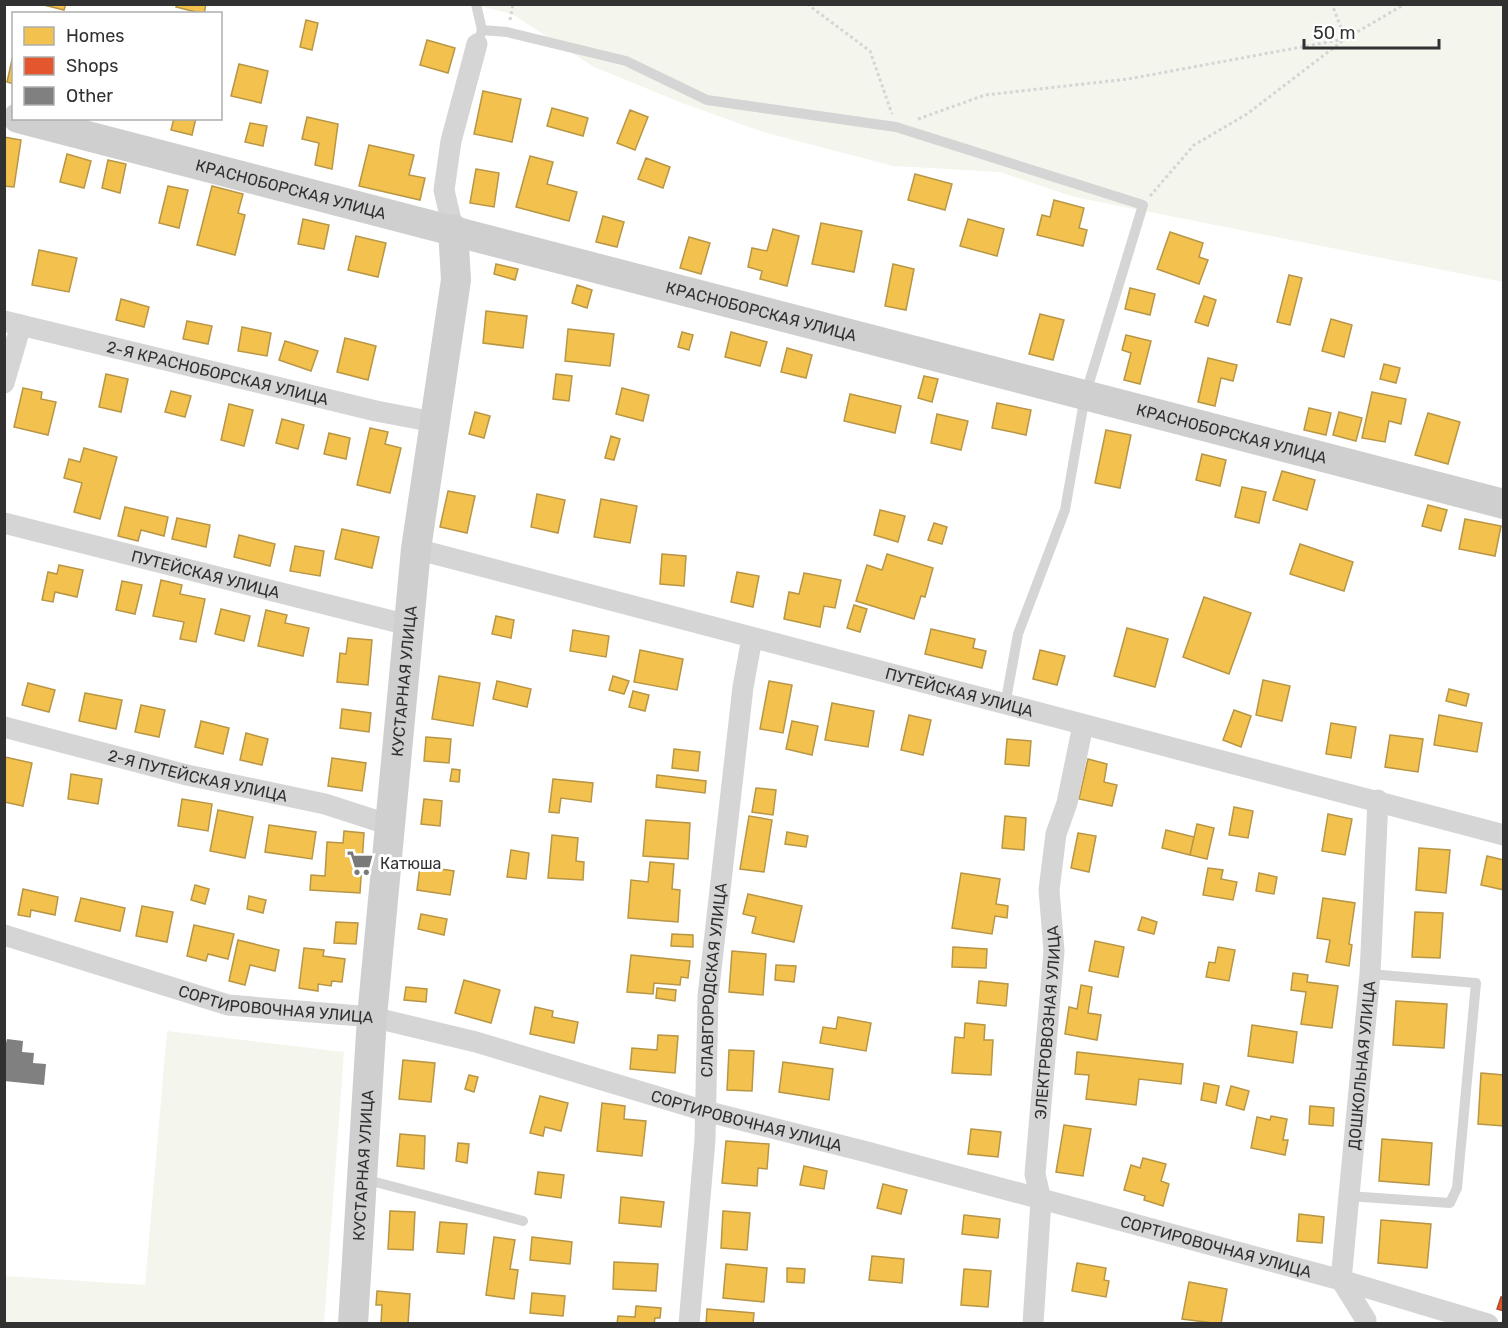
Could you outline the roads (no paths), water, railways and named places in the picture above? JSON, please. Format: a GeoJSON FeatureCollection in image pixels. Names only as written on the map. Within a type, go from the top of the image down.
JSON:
{"type":"FeatureCollection","features":[{"type":"Feature","properties":{"kind":"street","name":"КУСТАРНАЯ УЛИЦА"},"geometry":{"type":"LineString","coordinates":[[353,1323],[372,1017],[408,625],[416,549],[456,280],[453,229],[444,190],[451,141],[480,37]]}},
{"type":"Feature","properties":{"kind":"street","name":"КРАСНОБОРСКАЯ УЛИЦА"},"geometry":{"type":"LineString","coordinates":[[26,120],[453,229],[1503,504]]}},
{"type":"Feature","properties":{"kind":"street","name":"2-Я КРАСНОБОРСКАЯ УЛИЦА"},"geometry":{"type":"LineString","coordinates":[[13,323],[376,411],[434,422]]}},
{"type":"Feature","properties":{"kind":"street"},"geometry":{"type":"LineString","coordinates":[[4,383],[13,323]]}},
{"type":"Feature","properties":{"kind":"street","name":"ПУТЕЙСКАЯ УЛИЦА"},"geometry":{"type":"LineString","coordinates":[[4,523],[408,625]]}},
{"type":"Feature","properties":{"kind":"street","name":"ПУТЕЙСКАЯ УЛИЦА"},"geometry":{"type":"LineString","coordinates":[[416,549],[1503,835]]}},
{"type":"Feature","properties":{"kind":"street","name":"СЛАВГОРОДСКАЯ УЛИЦА"},"geometry":{"type":"LineString","coordinates":[[689,1323],[705,1111],[708,996],[743,687],[752,638]]}},
{"type":"Feature","properties":{"kind":"street","name":"ЭЛЕКТРОВОЗНАЯ УЛИЦА"},"geometry":{"type":"LineString","coordinates":[[1033,1323],[1041,1200],[1035,1174],[1054,951],[1049,890],[1056,834],[1067,803],[1083,725]]}},
{"type":"Feature","properties":{"kind":"street","name":"2-Я ПУТЕЙСКАЯ УЛИЦА"},"geometry":{"type":"LineString","coordinates":[[4,727],[187,775],[325,804],[390,825]]}},
{"type":"Feature","properties":{"kind":"street","name":"ДОШКОЛЬНАЯ УЛИЦА"},"geometry":{"type":"LineString","coordinates":[[1341,1280],[1370,974],[1378,801]]}},
{"type":"Feature","properties":{"kind":"street","name":"СОРТИРОВОЧНАЯ УЛИЦА"},"geometry":{"type":"LineString","coordinates":[[4,935],[228,1005],[372,1017],[476,1042],[705,1111],[867,1152],[1341,1280],[1488,1323]]}},
{"type":"Feature","properties":{"kind":"street"},"geometry":{"type":"LineString","coordinates":[[1341,1280],[1366,1320],[1365,1323]]}},
{"type":"Feature","properties":{"kind":"lane"},"geometry":{"type":"LineString","coordinates":[[476,4],[480,37],[507,32],[626,61],[707,100],[897,127],[1143,205],[1085,396],[1065,510],[1018,634],[1005,705]]}},
{"type":"Feature","properties":{"kind":"lane"},"geometry":{"type":"LineString","coordinates":[[1348,1196],[1450,1203],[1457,1188],[1476,983],[1370,974]]}},
{"type":"Feature","properties":{"kind":"lane"},"geometry":{"type":"LineString","coordinates":[[362,1179],[523,1221]]}},
{"type":"Feature","properties":{"kind":"place","name":"Катюша"},"geometry":{"type":"Point","coordinates":[360,863]}}]}
